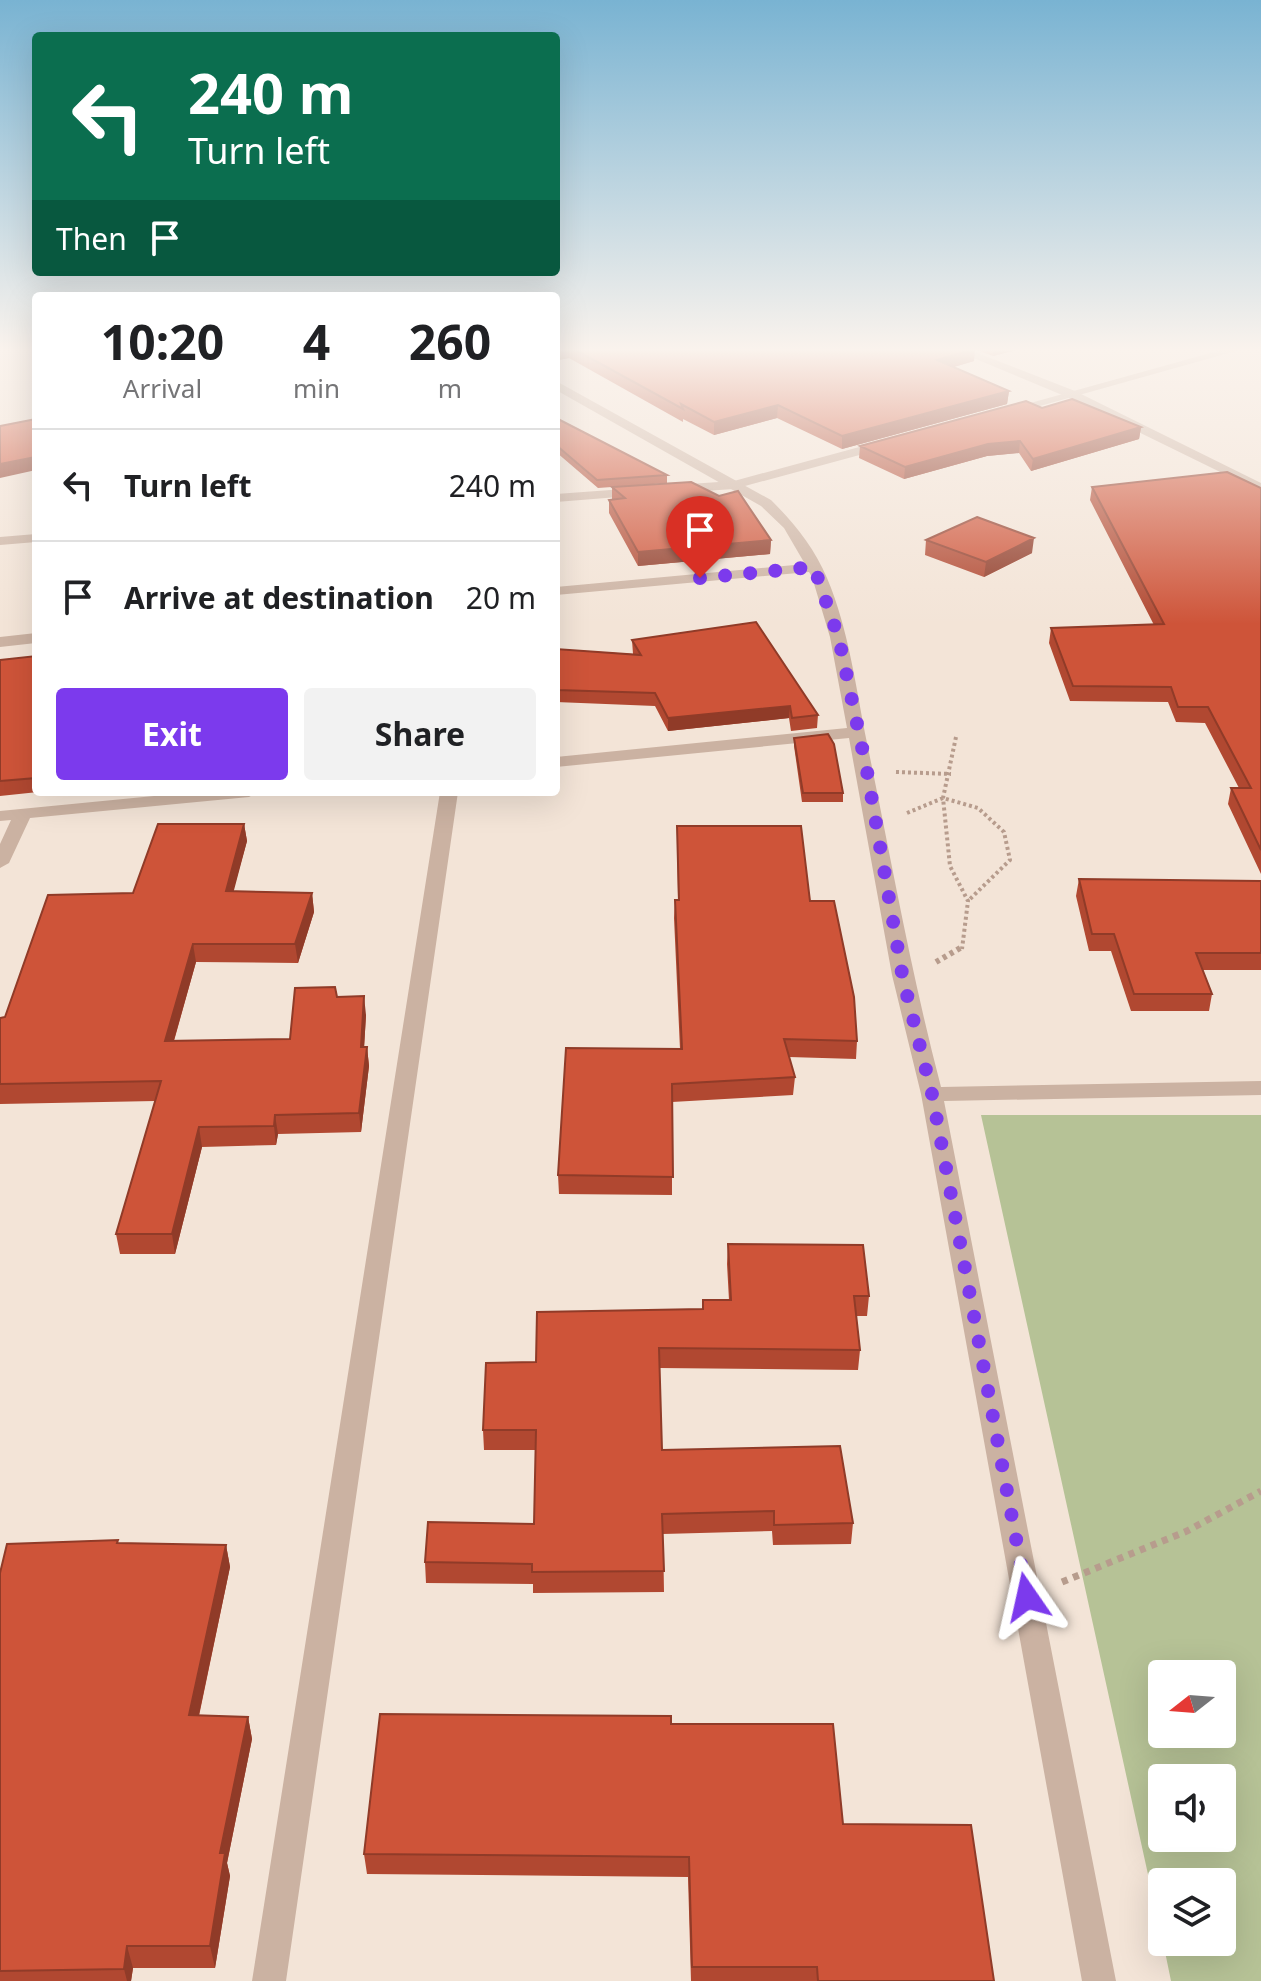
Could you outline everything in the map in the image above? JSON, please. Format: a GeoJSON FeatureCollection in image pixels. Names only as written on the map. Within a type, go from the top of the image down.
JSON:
{"type":"FeatureCollection","features":[{"type":"Feature","properties":{"kind":"street"},"geometry":{"type":"LineString","coordinates":[[653,439],[734,485],[786,519],[805,544],[839,639],[867,771],[903,979],[932,1094],[1099,1981]]}},
{"type":"Feature","properties":{"kind":"street"},"geometry":{"type":"LineString","coordinates":[[1163,439],[1261,488]]}},
{"type":"Feature","properties":{"kind":"street"},"geometry":{"type":"LineString","coordinates":[[560,498],[734,485],[902,440]]}},
{"type":"Feature","properties":{"kind":"street"},"geometry":{"type":"LineString","coordinates":[[0,541],[32,538]]}},
{"type":"Feature","properties":{"kind":"street"},"geometry":{"type":"LineString","coordinates":[[560,591],[814,567]]}},
{"type":"Feature","properties":{"kind":"street"},"geometry":{"type":"LineString","coordinates":[[0,642],[32,638]]}},
{"type":"Feature","properties":{"kind":"street"},"geometry":{"type":"LineString","coordinates":[[560,762],[857,732]]}},
{"type":"Feature","properties":{"kind":"street"},"geometry":{"type":"LineString","coordinates":[[0,816],[208,796]]}},
{"type":"Feature","properties":{"kind":"street"},"geometry":{"type":"LineString","coordinates":[[269,1981],[448,796]]}},
{"type":"Feature","properties":{"kind":"street"},"geometry":{"type":"LineString","coordinates":[[0,863],[23,814]]}},
{"type":"Feature","properties":{"kind":"street"},"geometry":{"type":"LineString","coordinates":[[932,1094],[1261,1088]]}},
{"type":"Feature","properties":{"kind":"path"},"geometry":{"type":"LineString","coordinates":[[903,979],[962,949],[968,901],[950,866],[943,798],[951,774],[956,737]]}},
{"type":"Feature","properties":{"kind":"path"},"geometry":{"type":"LineString","coordinates":[[867,771],[951,774]]}},
{"type":"Feature","properties":{"kind":"path"},"geometry":{"type":"LineString","coordinates":[[943,798],[978,808],[1004,832],[1010,860],[968,901]]}},
{"type":"Feature","properties":{"kind":"path"},"geometry":{"type":"LineString","coordinates":[[1027,1597],[1187,1531],[1261,1491]]}},
{"type":"Feature","properties":{"kind":"green space"},"geometry":{"type":"Polygon","coordinates":[[[981,1115],[1261,1115],[1261,1981],[1171,1981],[1166,1956],[1236,1956],[1236,1868],[1148,1868],[1148,1874],[981,1115]]]}},
{"type":"Feature","properties":{"kind":"building"},"geometry":{"type":"Polygon","coordinates":[[[0,439],[32,439],[32,458],[0,464],[0,439]]]}},
{"type":"Feature","properties":{"kind":"building"},"geometry":{"type":"Polygon","coordinates":[[[560,439],[598,439],[667,475],[597,480],[560,448],[560,439]]]}},
{"type":"Feature","properties":{"kind":"building"},"geometry":{"type":"Polygon","coordinates":[[[884,439],[1099,439],[1033,459],[1020,441],[988,444],[905,467],[860,446],[884,439]]]}},
{"type":"Feature","properties":{"kind":"building"},"geometry":{"type":"Polygon","coordinates":[[[1227,472],[1261,488],[1261,850],[1231,788],[1251,788],[1208,707],[1178,707],[1171,687],[1073,686],[1051,628],[1164,624],[1092,487],[1227,472]]]}},
{"type":"Feature","properties":{"kind":"building"},"geometry":{"type":"Polygon","coordinates":[[[691,482],[719,496],[738,491],[771,540],[638,552],[609,500],[625,498],[612,487],[691,482]]]}},
{"type":"Feature","properties":{"kind":"building"},"geometry":{"type":"Polygon","coordinates":[[[977,517],[1034,538],[986,562],[926,540],[977,517]]]}},
{"type":"Feature","properties":{"kind":"building"},"geometry":{"type":"Polygon","coordinates":[[[756,622],[818,715],[792,718],[790,706],[668,718],[655,693],[560,690],[560,649],[641,655],[632,640],[756,622]]]}},
{"type":"Feature","properties":{"kind":"building"},"geometry":{"type":"Polygon","coordinates":[[[32,656],[32,778],[0,781],[0,660],[32,656]]]}},
{"type":"Feature","properties":{"kind":"building"},"geometry":{"type":"Polygon","coordinates":[[[828,734],[834,744],[843,793],[803,793],[794,738],[828,734]]]}},
{"type":"Feature","properties":{"kind":"building"},"geometry":{"type":"Polygon","coordinates":[[[158,824],[244,824],[226,891],[312,893],[295,944],[193,944],[165,1041],[290,1039],[295,988],[335,987],[337,997],[364,996],[361,1047],[367,1047],[359,1113],[275,1115],[274,1126],[199,1127],[172,1234],[116,1234],[161,1081],[0,1084],[0,1018],[5,1017],[48,895],[133,893],[158,824]]]}},
{"type":"Feature","properties":{"kind":"building"},"geometry":{"type":"Polygon","coordinates":[[[677,826],[801,826],[810,901],[834,901],[854,997],[857,1041],[784,1039],[795,1077],[672,1084],[673,1177],[558,1175],[566,1048],[682,1049],[675,900],[679,900],[677,826]]]}},
{"type":"Feature","properties":{"kind":"building"},"geometry":{"type":"Polygon","coordinates":[[[1079,879],[1261,881],[1261,953],[1196,953],[1212,994],[1134,994],[1114,934],[1092,934],[1079,879]]]}},
{"type":"Feature","properties":{"kind":"building"},"geometry":{"type":"Polygon","coordinates":[[[728,1244],[863,1245],[869,1296],[854,1296],[860,1350],[659,1348],[662,1450],[840,1446],[853,1523],[774,1525],[774,1511],[662,1514],[664,1571],[532,1572],[532,1564],[425,1562],[428,1522],[534,1524],[536,1430],[483,1430],[486,1363],[536,1362],[537,1312],[703,1309],[703,1300],[731,1300],[728,1244]]]}},
{"type":"Feature","properties":{"kind":"building"},"geometry":{"type":"Polygon","coordinates":[[[118,1540],[117,1543],[226,1545],[189,1715],[248,1717],[220,1853],[225,1853],[210,1946],[127,1946],[124,1969],[0,1971],[0,1573],[7,1544],[118,1540]]]}},
{"type":"Feature","properties":{"kind":"building"},"geometry":{"type":"Polygon","coordinates":[[[380,1714],[671,1716],[671,1724],[833,1724],[843,1824],[971,1825],[994,1981],[818,1981],[817,1967],[692,1967],[689,1857],[364,1854],[380,1714]]]}},
{"type":"Feature","properties":{"kind":"route"},"geometry":{"type":"LineString","coordinates":[[700,578],[814,567],[825,592],[839,639],[867,771],[903,979],[932,1094],[1027,1597]]}}]}
